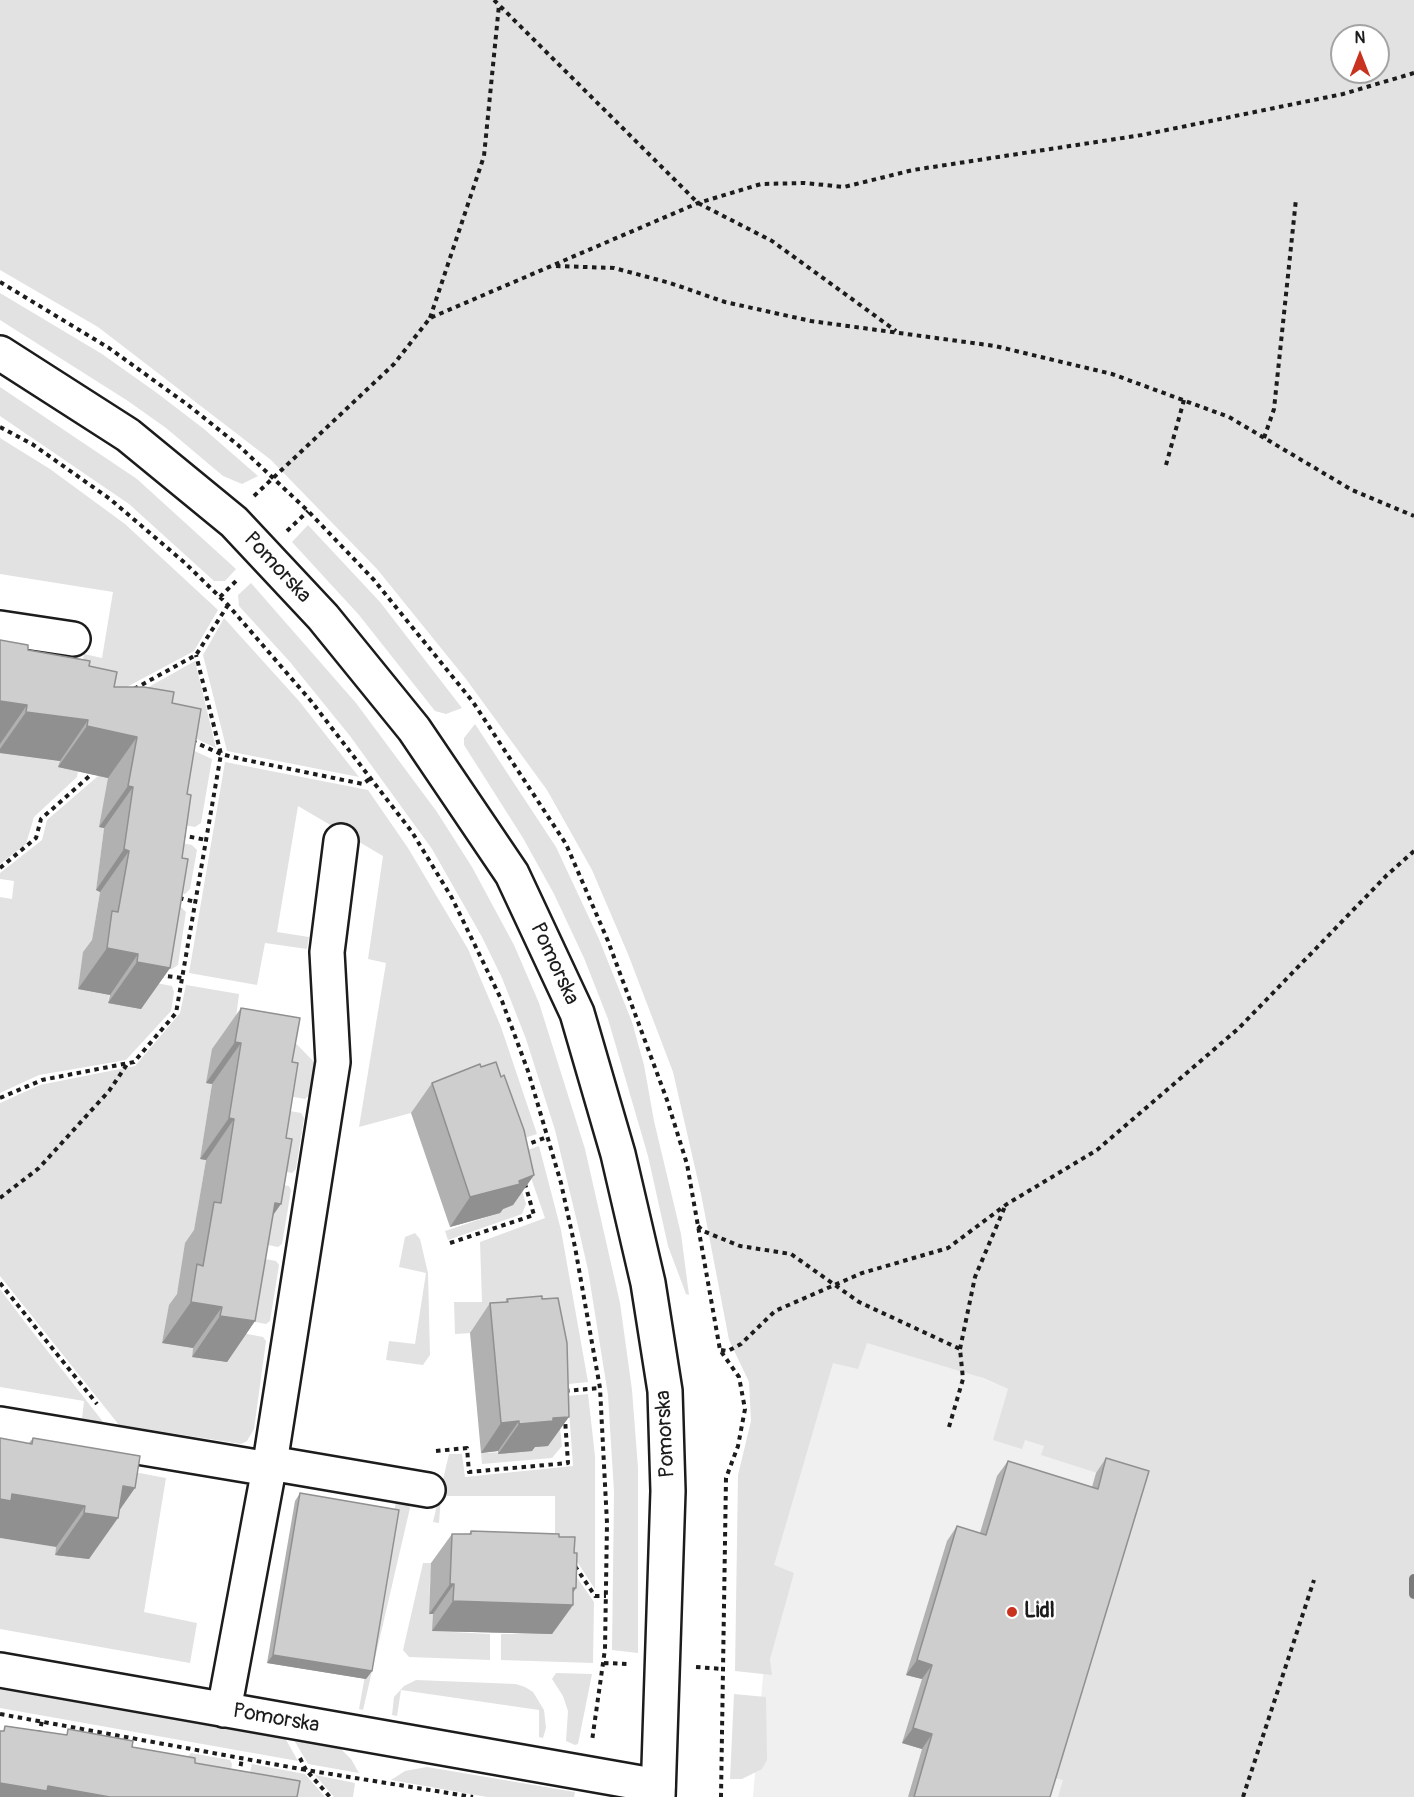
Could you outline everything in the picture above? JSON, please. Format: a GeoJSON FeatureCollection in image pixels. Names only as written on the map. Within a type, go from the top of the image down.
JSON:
{"type":"FeatureCollection","features":[{"type":"Feature","properties":{"kind":"main road","name":"Pomorska"},"geometry":{"type":"LineString","coordinates":[[0,353],[128,435],[230,519],[323,617],[414,729],[512,874],[576,1013],[621,1165],[648,1283],[665,1391],[668,1491],[658,1792],[0,1670]]}},
{"type":"Feature","properties":{"kind":"main road"},"geometry":{"type":"LineString","coordinates":[[0,628],[73,639]]}},
{"type":"Feature","properties":{"kind":"main road"},"geometry":{"type":"LineString","coordinates":[[224,1710],[269,1466],[333,1062],[327,952],[341,841]]}},
{"type":"Feature","properties":{"kind":"main road"},"geometry":{"type":"LineString","coordinates":[[0,1424],[130,1446],[428,1490]]}},
{"type":"Feature","properties":{"kind":"path"},"geometry":{"type":"LineString","coordinates":[[494,0],[698,203],[772,241],[898,332]]}},
{"type":"Feature","properties":{"kind":"path"},"geometry":{"type":"LineString","coordinates":[[230,519],[393,364],[430,318],[484,156],[499,5]]}},
{"type":"Feature","properties":{"kind":"path"},"geometry":{"type":"LineString","coordinates":[[430,318],[698,203],[760,184],[805,183],[844,187],[913,170],[1142,135],[1342,94],[1414,73]]}},
{"type":"Feature","properties":{"kind":"path"},"geometry":{"type":"LineString","coordinates":[[1264,438],[1274,409],[1296,199]]}},
{"type":"Feature","properties":{"kind":"path"},"geometry":{"type":"LineString","coordinates":[[555,266],[614,268],[670,283],[725,302],[811,321],[995,346],[1102,371],[1229,417],[1352,490],[1414,516]]}},
{"type":"Feature","properties":{"kind":"path"},"geometry":{"type":"LineString","coordinates":[[1166,465],[1184,400]]}},
{"type":"Feature","properties":{"kind":"path"},"geometry":{"type":"LineString","coordinates":[[0,427],[32,444],[110,499],[185,563],[228,605],[372,777],[412,832],[452,898],[506,1011],[548,1137],[576,1247],[600,1388],[607,1523],[606,1596],[604,1663],[591,1748]]}},
{"type":"Feature","properties":{"kind":"path"},"geometry":{"type":"LineString","coordinates":[[127,693],[196,655],[228,605]]}},
{"type":"Feature","properties":{"kind":"path"},"geometry":{"type":"LineString","coordinates":[[0,1098],[42,1080],[134,1062],[176,1013],[221,754],[196,655]]}},
{"type":"Feature","properties":{"kind":"path"},"geometry":{"type":"LineString","coordinates":[[190,740],[221,754],[363,784],[372,777]]}},
{"type":"Feature","properties":{"kind":"path"},"geometry":{"type":"LineString","coordinates":[[0,868],[36,838],[41,819],[94,774],[96,766]]}},
{"type":"Feature","properties":{"kind":"path"},"geometry":{"type":"LineString","coordinates":[[178,834],[206,840]]}},
{"type":"Feature","properties":{"kind":"path"},"geometry":{"type":"LineString","coordinates":[[721,1797],[726,1478],[738,1446],[745,1409],[739,1377],[720,1350],[728,1351],[741,1344],[775,1311],[862,1273],[948,1248],[1007,1204],[1097,1150],[1239,1028],[1387,875],[1414,851]]}},
{"type":"Feature","properties":{"kind":"path"},"geometry":{"type":"LineString","coordinates":[[175,898],[196,902]]}},
{"type":"Feature","properties":{"kind":"path"},"geometry":{"type":"LineString","coordinates":[[147,973],[182,978]]}},
{"type":"Feature","properties":{"kind":"path"},"geometry":{"type":"LineString","coordinates":[[0,1198],[39,1168],[109,1091],[128,1063]]}},
{"type":"Feature","properties":{"kind":"path"},"geometry":{"type":"LineString","coordinates":[[515,1149],[548,1137]]}},
{"type":"Feature","properties":{"kind":"path"},"geometry":{"type":"LineString","coordinates":[[450,1243],[534,1215],[524,1182]]}},
{"type":"Feature","properties":{"kind":"path"},"geometry":{"type":"LineString","coordinates":[[949,1427],[963,1379],[960,1349],[975,1277],[1007,1204]]}},
{"type":"Feature","properties":{"kind":"path"},"geometry":{"type":"LineString","coordinates":[[698,1226],[703,1231],[740,1246],[791,1254],[859,1302],[960,1349]]}},
{"type":"Feature","properties":{"kind":"path"},"geometry":{"type":"LineString","coordinates":[[0,1283],[130,1446]]}},
{"type":"Feature","properties":{"kind":"path"},"geometry":{"type":"LineString","coordinates":[[555,1392],[600,1388]]}},
{"type":"Feature","properties":{"kind":"path"},"geometry":{"type":"LineString","coordinates":[[562,1391],[563,1403]]}},
{"type":"Feature","properties":{"kind":"path"},"geometry":{"type":"LineString","coordinates":[[436,1450],[467,1448],[469,1472],[568,1463],[564,1415]]}},
{"type":"Feature","properties":{"kind":"path"},"geometry":{"type":"LineString","coordinates":[[571,1560],[595,1596],[606,1596]]}},
{"type":"Feature","properties":{"kind":"path"},"geometry":{"type":"LineString","coordinates":[[1243,1797],[1314,1580]]}},
{"type":"Feature","properties":{"kind":"path"},"geometry":{"type":"LineString","coordinates":[[604,1663],[636,1664]]}},
{"type":"Feature","properties":{"kind":"path"},"geometry":{"type":"LineString","coordinates":[[693,1667],[723,1668]]}},
{"type":"Feature","properties":{"kind":"path"},"geometry":{"type":"LineString","coordinates":[[0,1714],[445,1795],[473,1797]]}},
{"type":"Feature","properties":{"kind":"path"},"geometry":{"type":"LineString","coordinates":[[38,1743],[42,1721]]}},
{"type":"Feature","properties":{"kind":"path"},"geometry":{"type":"LineString","coordinates":[[117,1746],[119,1736]]}},
{"type":"Feature","properties":{"kind":"path"},"geometry":{"type":"LineString","coordinates":[[179,1757],[181,1747]]}},
{"type":"Feature","properties":{"kind":"path"},"geometry":{"type":"LineString","coordinates":[[239,1777],[242,1758]]}},
{"type":"Feature","properties":{"kind":"path"},"geometry":{"type":"LineString","coordinates":[[306,1770],[330,1797]]}},
{"type":"Feature","properties":{"kind":"shaded area"},"geometry":{"type":"Polygon","coordinates":[[[0,0],[1414,0],[1414,1797],[1058,1797],[1063,1780],[1050,1777],[1138,1486],[1041,1455],[1044,1446],[1025,1440],[1022,1449],[993,1440],[1008,1389],[983,1378],[867,1343],[858,1369],[833,1363],[774,1565],[794,1573],[770,1659],[772,1675],[735,1671],[738,1475],[751,1421],[749,1382],[729,1340],[701,1194],[673,1072],[628,954],[592,870],[547,790],[466,679],[377,569],[271,460],[98,327],[0,270],[0,0]]]}},
{"type":"Feature","properties":{"kind":"shaded area"},"geometry":{"type":"Polygon","coordinates":[[[0,293],[102,354],[157,393],[204,429],[258,476],[242,484],[223,476],[166,428],[128,401],[0,320],[0,293]]]}},
{"type":"Feature","properties":{"kind":"shaded area"},"geometry":{"type":"Polygon","coordinates":[[[0,387],[137,479],[236,569],[225,581],[214,581],[129,504],[0,416],[0,387]]]}},
{"type":"Feature","properties":{"kind":"shaded area"},"geometry":{"type":"Polygon","coordinates":[[[0,438],[50,469],[125,524],[218,610],[194,651],[108,697],[79,685],[84,654],[102,658],[113,592],[0,574],[0,438]]]}},
{"type":"Feature","properties":{"kind":"shaded area"},"geometry":{"type":"Polygon","coordinates":[[[308,525],[380,602],[462,708],[446,714],[435,711],[359,615],[292,542],[308,525]]]}},
{"type":"Feature","properties":{"kind":"shaded area"},"geometry":{"type":"Polygon","coordinates":[[[251,583],[356,703],[437,812],[472,867],[514,945],[539,1003],[585,1149],[620,1303],[632,1390],[638,1468],[638,1653],[612,1650],[614,1492],[608,1395],[588,1270],[578,1226],[555,1130],[526,1039],[502,978],[482,937],[432,849],[350,736],[290,662],[239,606],[238,595],[251,583]]]}},
{"type":"Feature","properties":{"kind":"shaded area"},"geometry":{"type":"Polygon","coordinates":[[[224,618],[299,701],[359,777],[227,751],[203,655],[224,618]]]}},
{"type":"Feature","properties":{"kind":"shaded area"},"geometry":{"type":"Polygon","coordinates":[[[195,661],[216,748],[120,703],[195,661]]]}},
{"type":"Feature","properties":{"kind":"shaded area"},"geometry":{"type":"Polygon","coordinates":[[[118,716],[212,759],[201,823],[195,827],[160,821],[118,716]]]}},
{"type":"Feature","properties":{"kind":"shaded area"},"geometry":{"type":"Polygon","coordinates":[[[475,724],[556,847],[599,939],[632,1022],[644,1065],[654,1121],[681,1234],[689,1295],[686,1294],[668,1246],[648,1156],[608,1019],[584,958],[554,894],[523,838],[464,745],[464,738],[475,724]]]}},
{"type":"Feature","properties":{"kind":"shaded area"},"geometry":{"type":"Polygon","coordinates":[[[0,753],[60,761],[59,767],[78,771],[77,777],[34,817],[26,844],[0,864],[0,753]]]}},
{"type":"Feature","properties":{"kind":"shaded area"},"geometry":{"type":"Polygon","coordinates":[[[225,762],[368,790],[408,848],[468,949],[501,1027],[537,1134],[512,1142],[411,1113],[359,1127],[386,963],[368,959],[383,856],[298,806],[277,932],[309,937],[307,949],[265,943],[257,985],[189,973],[225,762]]]}},
{"type":"Feature","properties":{"kind":"shaded area"},"geometry":{"type":"Polygon","coordinates":[[[105,770],[113,772],[100,827],[104,828],[96,890],[100,892],[90,953],[78,989],[109,995],[108,1002],[146,981],[172,986],[174,992],[171,1011],[126,1060],[39,1075],[0,1093],[0,897],[12,899],[14,881],[0,879],[0,873],[42,840],[47,820],[105,770]]]}},
{"type":"Feature","properties":{"kind":"shaded area"},"geometry":{"type":"Polygon","coordinates":[[[162,839],[192,845],[197,850],[190,889],[185,894],[155,888],[162,839]]]}},
{"type":"Feature","properties":{"kind":"shaded area"},"geometry":{"type":"Polygon","coordinates":[[[159,902],[181,907],[186,912],[178,965],[172,969],[148,965],[159,902]]]}},
{"type":"Feature","properties":{"kind":"shaded area"},"geometry":{"type":"Polygon","coordinates":[[[186,985],[239,994],[236,1018],[275,1022],[315,1063],[310,1095],[305,1099],[266,1092],[271,1060],[207,1083],[212,1084],[200,1159],[206,1160],[192,1244],[162,1343],[193,1348],[192,1357],[226,1362],[232,1331],[263,1337],[266,1341],[254,1429],[247,1441],[241,1444],[119,1425],[0,1276],[0,1103],[40,1085],[135,1066],[180,1013],[186,985]]]}},
{"type":"Feature","properties":{"kind":"shaded area"},"geometry":{"type":"Polygon","coordinates":[[[269,1107],[301,1113],[304,1118],[296,1169],[292,1173],[259,1167],[269,1107]]]}},
{"type":"Feature","properties":{"kind":"shaded area"},"geometry":{"type":"Polygon","coordinates":[[[539,1146],[561,1230],[588,1382],[559,1385],[487,1332],[455,1334],[454,1302],[482,1302],[480,1242],[545,1218],[522,1152],[539,1146]]]}},
{"type":"Feature","properties":{"kind":"shaded area"},"geometry":{"type":"Polygon","coordinates":[[[517,1174],[526,1204],[522,1214],[448,1240],[445,1231],[499,1213],[517,1174]]]}},
{"type":"Feature","properties":{"kind":"shaded area"},"geometry":{"type":"Polygon","coordinates":[[[262,1182],[289,1186],[291,1190],[282,1244],[278,1247],[253,1242],[262,1182]]]}},
{"type":"Feature","properties":{"kind":"shaded area"},"geometry":{"type":"Polygon","coordinates":[[[415,1233],[420,1239],[428,1273],[430,1355],[423,1365],[386,1360],[389,1341],[415,1344],[426,1273],[399,1267],[405,1237],[415,1233]]]}},
{"type":"Feature","properties":{"kind":"shaded area"},"geometry":{"type":"Polygon","coordinates":[[[244,1255],[276,1261],[279,1265],[270,1321],[266,1324],[234,1318],[244,1255]]]}},
{"type":"Feature","properties":{"kind":"shaded area"},"geometry":{"type":"Polygon","coordinates":[[[0,1289],[104,1423],[82,1419],[84,1401],[0,1387],[0,1289]]]}},
{"type":"Feature","properties":{"kind":"shaded area"},"geometry":{"type":"Polygon","coordinates":[[[767,1301],[867,1330],[1145,1446],[1117,1797],[753,1797],[783,1434],[767,1301]]]}},
{"type":"Feature","properties":{"kind":"shaded area"},"geometry":{"type":"Polygon","coordinates":[[[588,1394],[595,1456],[595,1589],[562,1539],[555,1539],[555,1496],[441,1496],[439,1523],[433,1522],[449,1454],[462,1454],[465,1477],[573,1466],[568,1396],[588,1394]]]}},
{"type":"Feature","properties":{"kind":"shaded area"},"geometry":{"type":"Polygon","coordinates":[[[559,1419],[562,1446],[552,1458],[482,1464],[481,1453],[532,1451],[559,1419]]]}},
{"type":"Feature","properties":{"kind":"shaded area"},"geometry":{"type":"Polygon","coordinates":[[[86,1463],[166,1478],[144,1612],[197,1623],[190,1663],[0,1629],[0,1538],[56,1547],[55,1555],[86,1463]]]}},
{"type":"Feature","properties":{"kind":"shaded area"},"geometry":{"type":"Polygon","coordinates":[[[397,1496],[408,1502],[410,1508],[363,1710],[359,1709],[397,1496]]]}},
{"type":"Feature","properties":{"kind":"shaded area"},"geometry":{"type":"Polygon","coordinates":[[[557,1549],[594,1602],[593,1663],[501,1660],[501,1634],[552,1634],[557,1549]]]}},
{"type":"Feature","properties":{"kind":"shaded area"},"geometry":{"type":"Polygon","coordinates":[[[423,1563],[434,1563],[430,1580],[429,1613],[433,1614],[433,1631],[490,1634],[490,1660],[409,1657],[403,1650],[423,1563]]]}},
{"type":"Feature","properties":{"kind":"shaded area"},"geometry":{"type":"Polygon","coordinates":[[[556,1673],[592,1674],[578,1744],[575,1745],[566,1741],[568,1711],[563,1696],[552,1679],[556,1673]]]}},
{"type":"Feature","properties":{"kind":"shaded area"},"geometry":{"type":"Polygon","coordinates":[[[416,1680],[516,1684],[525,1687],[533,1692],[544,1710],[546,1728],[543,1738],[539,1737],[539,1710],[401,1690],[397,1716],[392,1715],[394,1697],[404,1686],[416,1680]]]}},
{"type":"Feature","properties":{"kind":"shaded area"},"geometry":{"type":"Polygon","coordinates":[[[0,1687],[285,1738],[298,1761],[0,1708],[0,1687]]]}},
{"type":"Feature","properties":{"kind":"shaded area"},"geometry":{"type":"Polygon","coordinates":[[[734,1694],[766,1697],[767,1760],[762,1769],[742,1779],[730,1779],[734,1694]]]}},
{"type":"Feature","properties":{"kind":"shaded area"},"geometry":{"type":"Polygon","coordinates":[[[294,1740],[340,1748],[351,1759],[359,1773],[308,1764],[294,1740]]]}},
{"type":"Feature","properties":{"kind":"shaded area"},"geometry":{"type":"Polygon","coordinates":[[[191,1753],[230,1760],[232,1764],[226,1797],[181,1797],[188,1756],[191,1753]]]}},
{"type":"Feature","properties":{"kind":"shaded area"},"geometry":{"type":"Polygon","coordinates":[[[252,1764],[305,1774],[325,1797],[244,1797],[252,1764]]]}},
{"type":"Feature","properties":{"kind":"shaded area"},"geometry":{"type":"Polygon","coordinates":[[[427,1767],[575,1792],[574,1797],[487,1797],[391,1780],[405,1771],[427,1767]]]}},
{"type":"Feature","properties":{"kind":"shaded area"},"geometry":{"type":"Polygon","coordinates":[[[315,1775],[355,1783],[353,1797],[334,1797],[315,1775]]]}},
{"type":"Feature","properties":{"kind":"building"},"geometry":{"type":"Polygon","coordinates":[[[0,640],[28,645],[28,650],[90,661],[89,666],[117,672],[114,687],[144,687],[174,692],[172,703],[201,709],[187,794],[191,795],[182,858],[188,859],[170,968],[137,962],[138,954],[107,948],[112,911],[118,912],[129,851],[124,849],[133,787],[128,786],[137,737],[87,726],[88,720],[26,712],[27,705],[0,701],[0,640]]]}},
{"type":"Feature","properties":{"kind":"building"},"geometry":{"type":"Polygon","coordinates":[[[241,1008],[300,1018],[292,1062],[298,1063],[286,1138],[292,1139],[281,1204],[275,1203],[255,1321],[220,1316],[222,1307],[191,1302],[197,1264],[203,1266],[214,1202],[221,1203],[234,1119],[229,1118],[241,1043],[235,1042],[241,1008]]]}},
{"type":"Feature","properties":{"kind":"building"},"geometry":{"type":"Polygon","coordinates":[[[496,1062],[501,1077],[504,1075],[524,1130],[534,1175],[519,1181],[520,1184],[470,1197],[432,1083],[480,1064],[481,1067],[496,1062]]]}},
{"type":"Feature","properties":{"kind":"building"},"geometry":{"type":"Polygon","coordinates":[[[542,1296],[542,1299],[558,1298],[567,1343],[569,1417],[519,1424],[519,1421],[501,1423],[490,1303],[542,1296]]]}},
{"type":"Feature","properties":{"kind":"building"},"geometry":{"type":"Polygon","coordinates":[[[0,1438],[32,1444],[33,1438],[140,1456],[135,1488],[123,1486],[118,1518],[84,1513],[85,1506],[12,1494],[11,1501],[0,1499],[0,1438]]]}},
{"type":"Feature","properties":{"kind":"building","name":"Lidl"},"geometry":{"type":"Polygon","coordinates":[[[1106,1458],[1149,1471],[1050,1797],[914,1797],[932,1734],[913,1728],[932,1665],[917,1660],[957,1526],[986,1535],[1008,1461],[1098,1489],[1106,1458]]]}},
{"type":"Feature","properties":{"kind":"building"},"geometry":{"type":"Polygon","coordinates":[[[300,1493],[399,1510],[372,1671],[273,1655],[300,1493]]]}},
{"type":"Feature","properties":{"kind":"building"},"geometry":{"type":"Polygon","coordinates":[[[471,1531],[559,1534],[559,1537],[575,1537],[576,1588],[573,1588],[573,1605],[453,1601],[454,1584],[450,1584],[452,1534],[471,1534],[471,1531]]]}},
{"type":"Feature","properties":{"kind":"building"},"geometry":{"type":"Polygon","coordinates":[[[5,1726],[67,1735],[68,1729],[133,1741],[132,1747],[195,1758],[195,1763],[300,1781],[297,1797],[110,1797],[48,1786],[47,1791],[0,1783],[0,1731],[4,1731],[5,1726]]]}},
{"type":"Feature","properties":{"kind":"waterway"},"geometry":{"type":"LineString","coordinates":[[1414,1579],[1414,1594]]}},
{"type":"Feature","properties":{"kind":"place","name":"Lidl"},"geometry":{"type":"Point","coordinates":[1012,1612]}}]}
